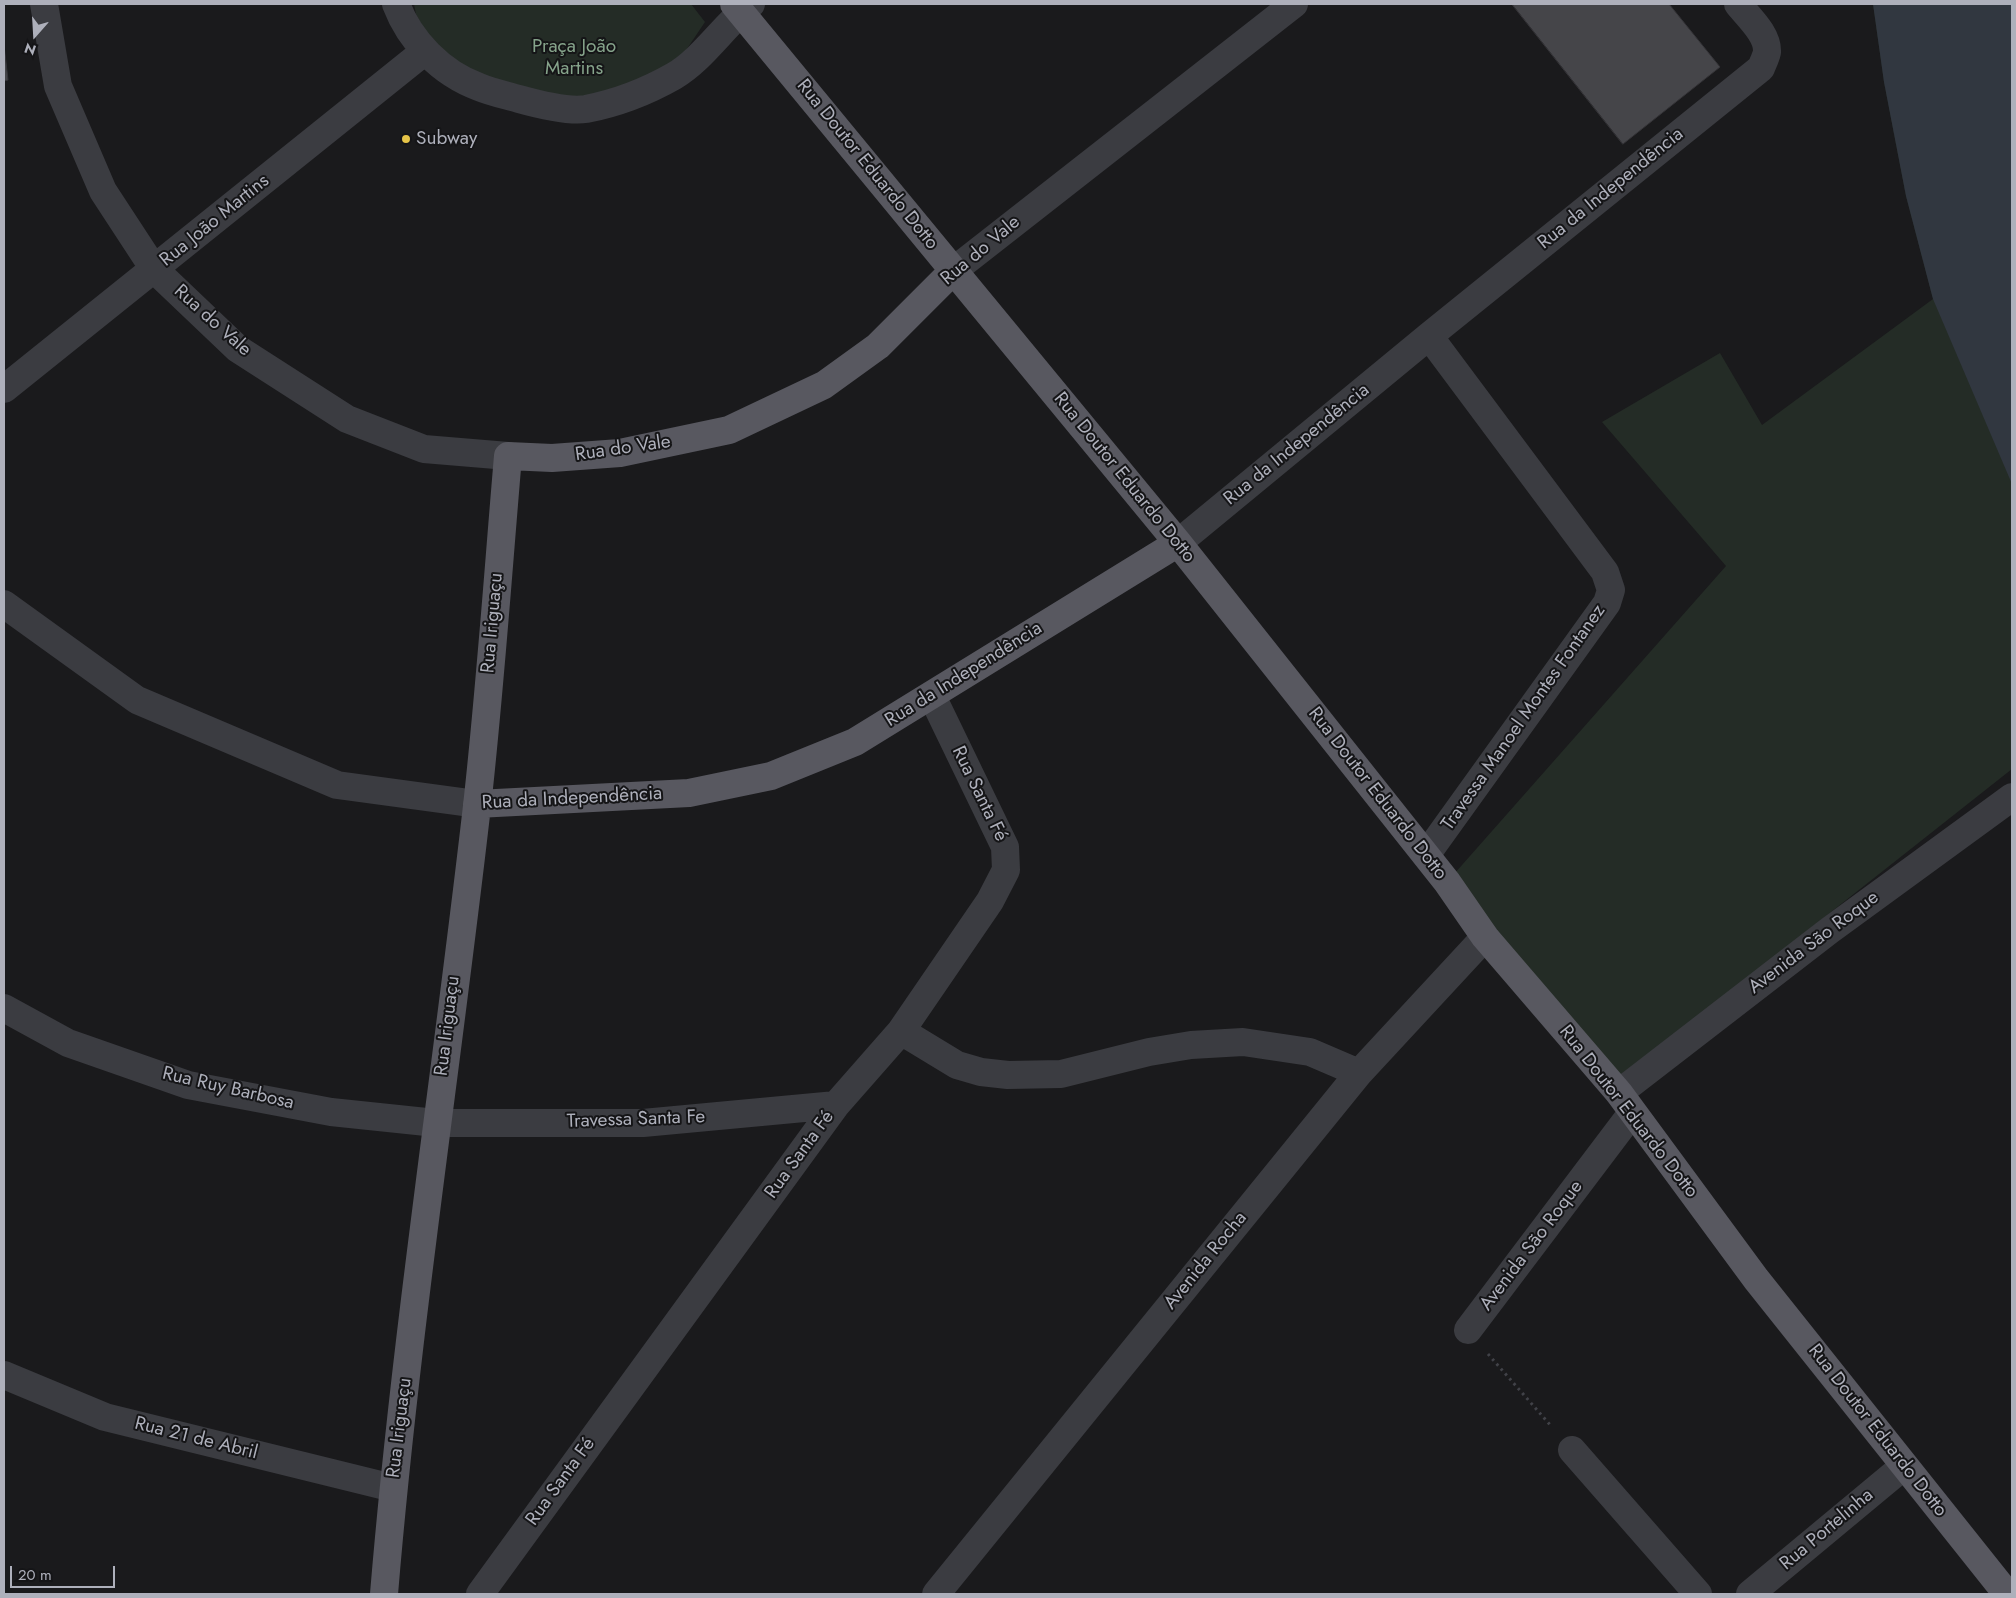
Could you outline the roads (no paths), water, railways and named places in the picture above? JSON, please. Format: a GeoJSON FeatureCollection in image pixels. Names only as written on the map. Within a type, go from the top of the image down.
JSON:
{"type":"FeatureCollection","features":[{"type":"Feature","properties":{"kind":"main road","name":"Rua Doutor Eduardo Dotto"},"geometry":{"type":"LineString","coordinates":[[742,6],[953,270],[1178,543],[1426,856],[1485,937],[1625,1103],[1756,1279],[2007,1594]]}},
{"type":"Feature","properties":{"kind":"main road","name":"Rua do Vale"},"geometry":{"type":"LineString","coordinates":[[508,456],[552,458],[620,453],[729,430],[824,385],[878,346],[953,270]]}},
{"type":"Feature","properties":{"kind":"main road","name":"Rua Iriguaçu"},"geometry":{"type":"LineString","coordinates":[[384,1594],[393,1488],[436,1123],[477,804],[508,456]]}},
{"type":"Feature","properties":{"kind":"main road","name":"Rua da Independência"},"geometry":{"type":"LineString","coordinates":[[477,804],[689,793],[771,776],[855,742],[1178,543]]}},
{"type":"Feature","properties":{"kind":"street","name":"Rua do Vale"},"geometry":{"type":"LineString","coordinates":[[44,4],[58,86],[103,192],[154,269],[238,349],[347,419],[424,449],[508,456]]}},
{"type":"Feature","properties":{"kind":"street"},"geometry":{"type":"LineString","coordinates":[[396,4],[404,24],[425,51],[449,72],[478,87],[542,106],[584,109],[636,96],[676,75],[713,42],[742,6]]}},
{"type":"Feature","properties":{"kind":"street","name":"Rua do Vale"},"geometry":{"type":"LineString","coordinates":[[953,270],[1294,4]]}},
{"type":"Feature","properties":{"kind":"street","name":"Rua da Independência"},"geometry":{"type":"LineString","coordinates":[[1178,543],[1429,336],[1761,68],[1767,54],[1762,35],[1738,4]]}},
{"type":"Feature","properties":{"kind":"street","name":"Rua João Martins"},"geometry":{"type":"LineString","coordinates":[[4,389],[425,51]]}},
{"type":"Feature","properties":{"kind":"street","name":"Travessa Manoel Montes Fontanez"},"geometry":{"type":"LineString","coordinates":[[1426,856],[1607,603],[1611,590],[1605,572],[1429,336]]}},
{"type":"Feature","properties":{"kind":"street","name":"Rua da Independência"},"geometry":{"type":"LineString","coordinates":[[4,604],[138,700],[337,785],[477,804]]}},
{"type":"Feature","properties":{"kind":"street","name":"Rua Santa Fé"},"geometry":{"type":"LineString","coordinates":[[480,1594],[836,1105],[901,1031],[990,901],[1006,870],[1005,848],[932,696]]}},
{"type":"Feature","properties":{"kind":"street","name":"Avenida São Roque"},"geometry":{"type":"LineString","coordinates":[[1468,1330],[1614,1137],[1625,1103],[1830,930],[2012,796]]}},
{"type":"Feature","properties":{"kind":"street","name":"Avenida Rocha"},"geometry":{"type":"LineString","coordinates":[[936,1594],[1358,1073],[1485,937]]}},
{"type":"Feature","properties":{"kind":"street","name":"Rua Ruy Barbosa"},"geometry":{"type":"LineString","coordinates":[[4,1008],[68,1043],[188,1085],[331,1112],[436,1123]]}},
{"type":"Feature","properties":{"kind":"street"},"geometry":{"type":"LineString","coordinates":[[901,1031],[957,1065],[990,1073],[1062,1074],[1149,1052],[1191,1045],[1243,1042],[1310,1052],[1358,1073]]}},
{"type":"Feature","properties":{"kind":"street","name":"Travessa Santa Fe"},"geometry":{"type":"LineString","coordinates":[[436,1123],[643,1123],[836,1105]]}},
{"type":"Feature","properties":{"kind":"street","name":"Rua 21 de Abril"},"geometry":{"type":"LineString","coordinates":[[4,1375],[105,1417],[393,1488]]}},
{"type":"Feature","properties":{"kind":"street"},"geometry":{"type":"LineString","coordinates":[[1572,1450],[1698,1594]]}},
{"type":"Feature","properties":{"kind":"street","name":"Rua Portelinha"},"geometry":{"type":"LineString","coordinates":[[1750,1594],[1904,1466]]}},
{"type":"Feature","properties":{"kind":"place","name":"Subway"},"geometry":{"type":"Point","coordinates":[406,139]}},
{"type":"Feature","properties":{"kind":"park label","name":"Praça João Martins"},"geometry":{"type":"Point","coordinates":[574,58]}}]}
